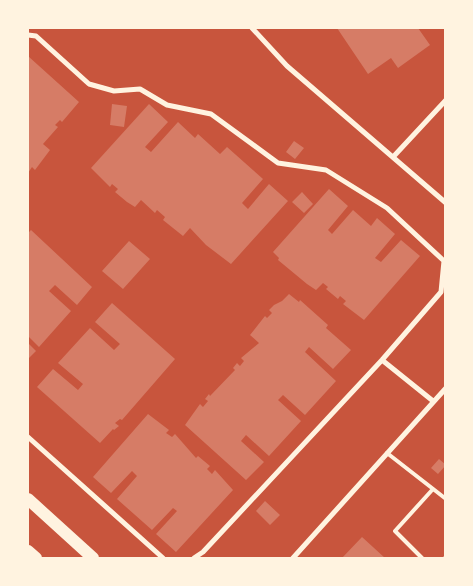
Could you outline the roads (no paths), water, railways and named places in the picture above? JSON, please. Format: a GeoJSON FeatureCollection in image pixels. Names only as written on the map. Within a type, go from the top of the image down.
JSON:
{"type":"FeatureCollection","features":[{"type":"Feature","properties":{"kind":"main road"},"geometry":{"type":"LineString","coordinates":[[28,498],[93,558]]}},
{"type":"Feature","properties":{"kind":"main road"},"geometry":{"type":"LineString","coordinates":[[28,551],[36,558]]}},
{"type":"Feature","properties":{"kind":"street"},"geometry":{"type":"LineString","coordinates":[[252,28],[287,66],[394,156],[446,203]]}},
{"type":"Feature","properties":{"kind":"street"},"geometry":{"type":"LineString","coordinates":[[28,35],[36,36],[89,84],[114,91],[140,88],[167,105],[211,114],[278,163],[326,170],[387,208],[444,261],[441,292],[382,360],[203,552],[194,558]]}},
{"type":"Feature","properties":{"kind":"street"},"geometry":{"type":"LineString","coordinates":[[394,156],[446,100]]}},
{"type":"Feature","properties":{"kind":"street"},"geometry":{"type":"LineString","coordinates":[[382,360],[433,401]]}},
{"type":"Feature","properties":{"kind":"street"},"geometry":{"type":"LineString","coordinates":[[293,558],[446,388]]}},
{"type":"Feature","properties":{"kind":"street"},"geometry":{"type":"LineString","coordinates":[[28,437],[163,558]]}},
{"type":"Feature","properties":{"kind":"lane"},"geometry":{"type":"LineString","coordinates":[[387,453],[446,499]]}},
{"type":"Feature","properties":{"kind":"lane"},"geometry":{"type":"LineString","coordinates":[[422,558],[395,531],[433,489]]}}]}
